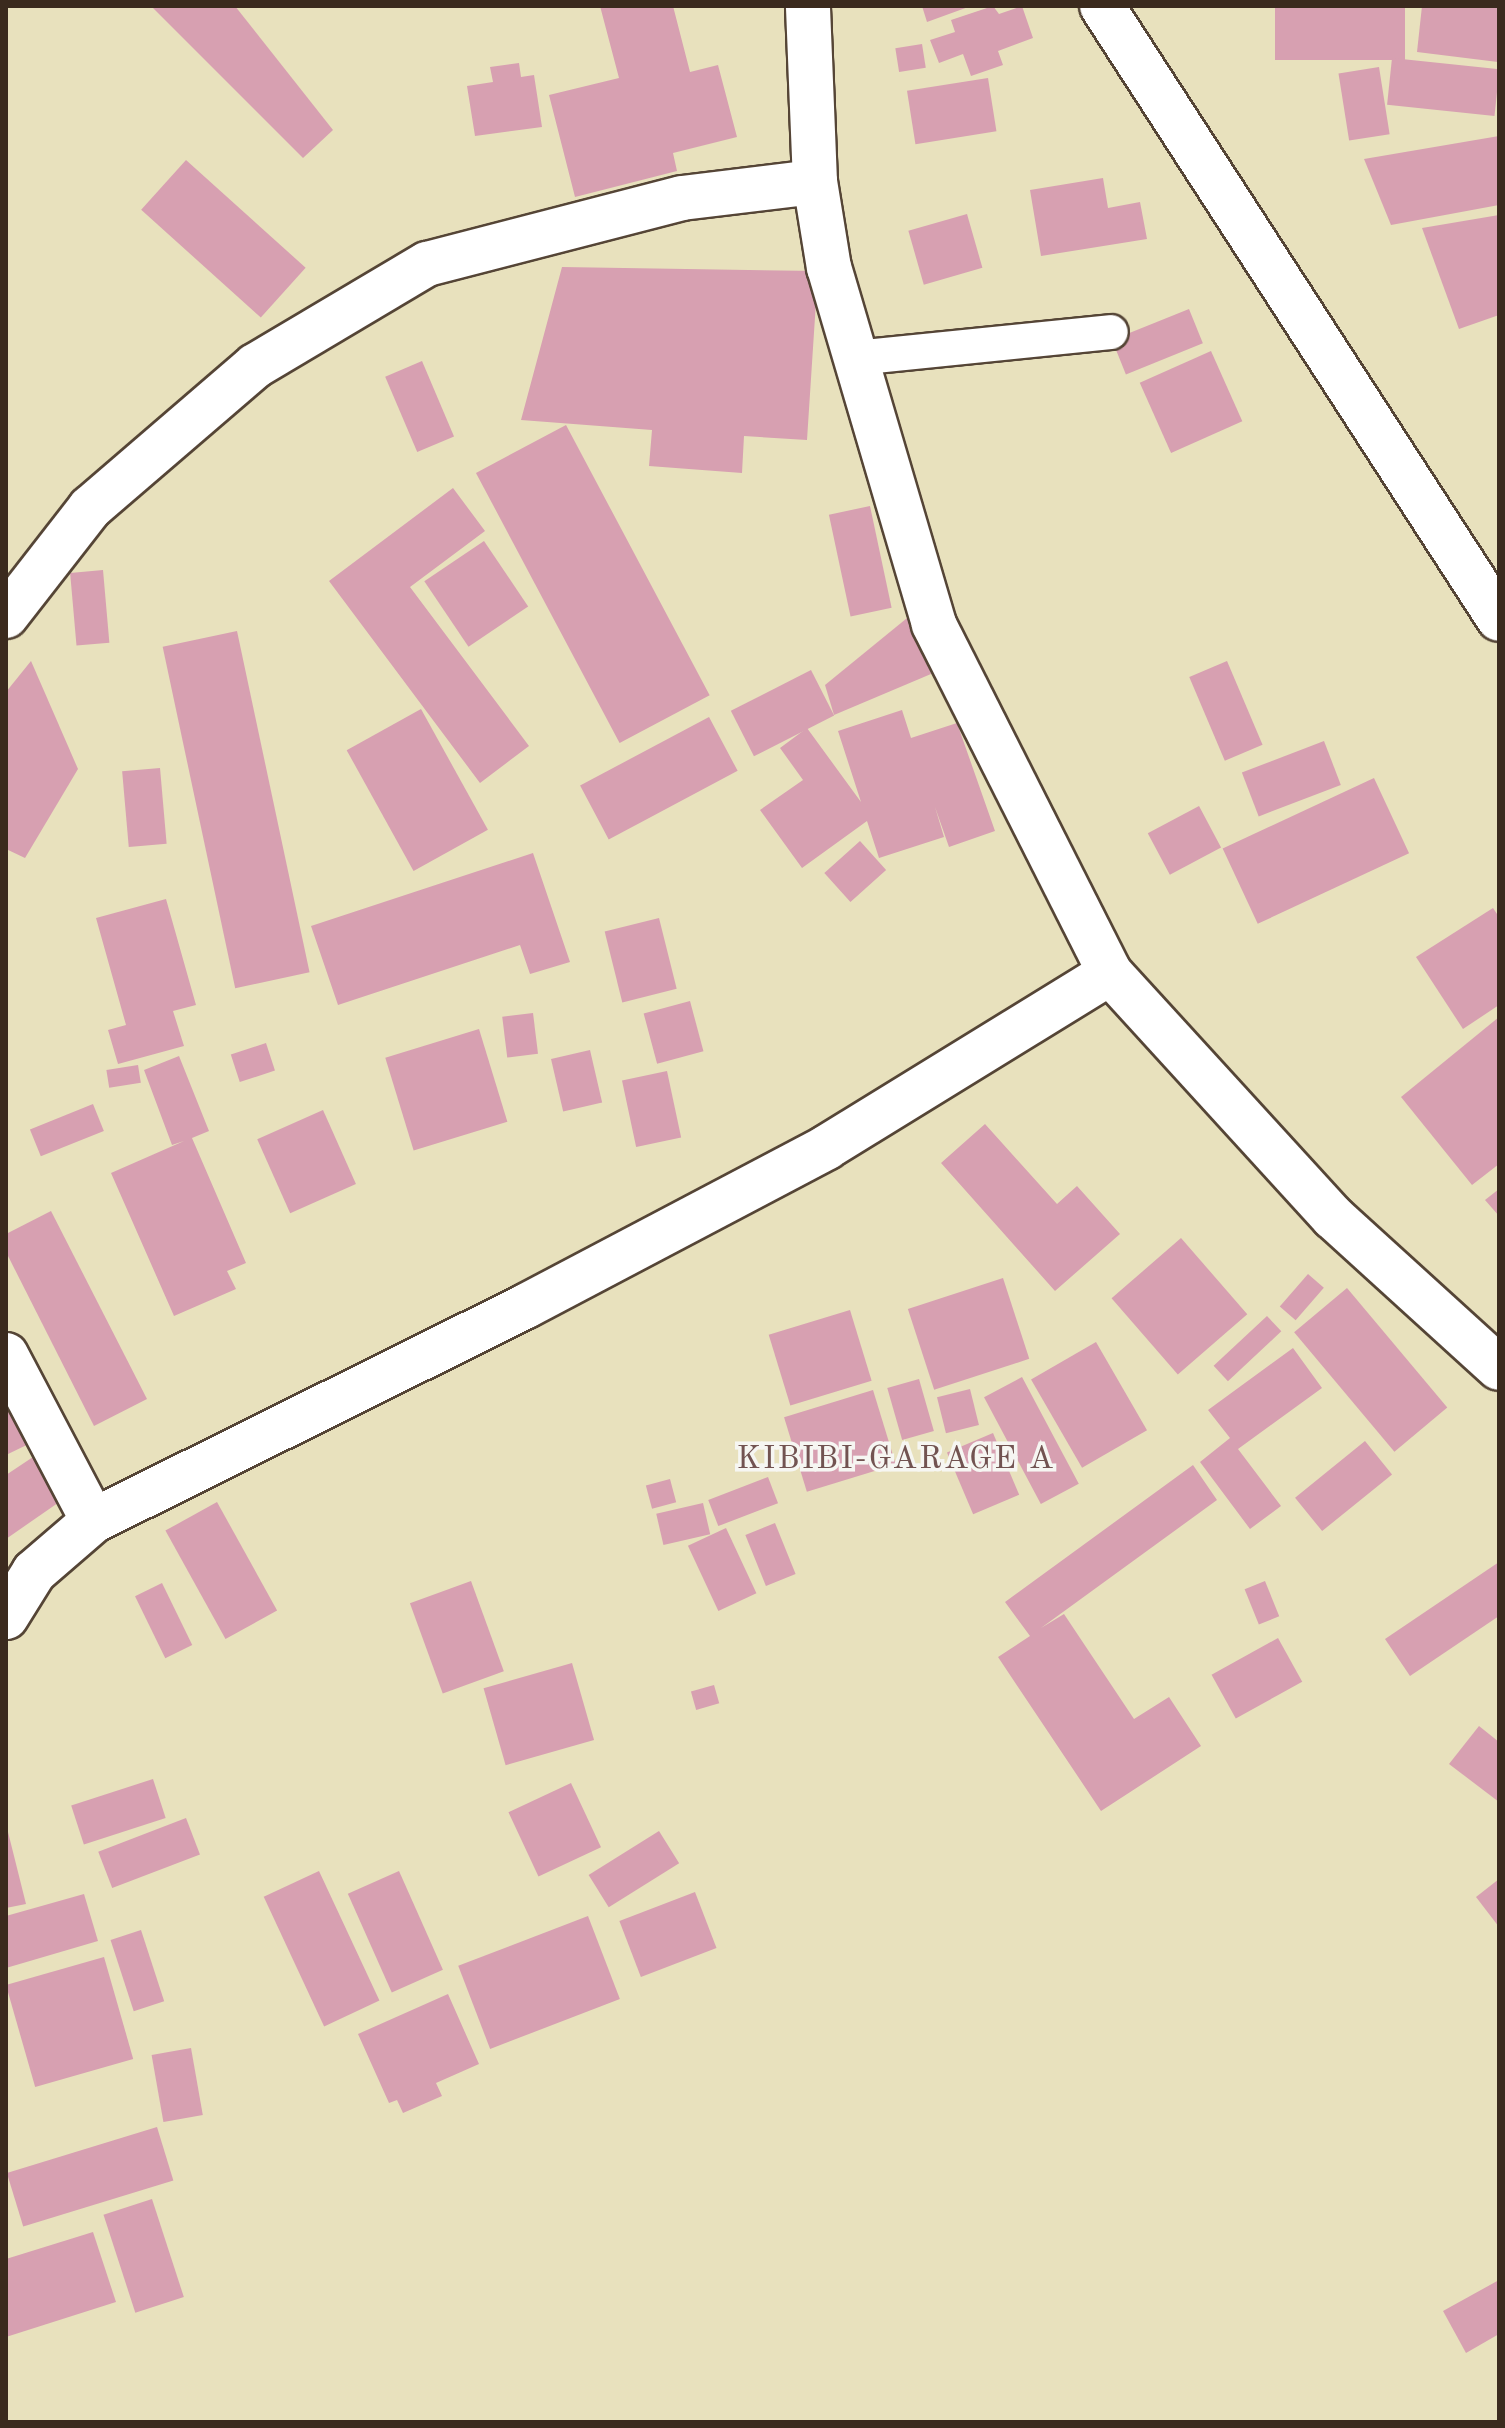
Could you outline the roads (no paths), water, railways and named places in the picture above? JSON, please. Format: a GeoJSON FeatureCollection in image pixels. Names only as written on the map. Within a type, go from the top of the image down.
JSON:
{"type":"FeatureCollection","features":[{"type":"Feature","properties":{"kind":"street"},"geometry":{"type":"LineString","coordinates":[[808,6],[815,182],[829,268],[934,624],[1110,973],[1333,1217],[1499,1368]]}},
{"type":"Feature","properties":{"kind":"street"},"geometry":{"type":"LineString","coordinates":[[1102,6],[1499,619]]}},
{"type":"Feature","properties":{"kind":"street"},"geometry":{"type":"LineString","coordinates":[[6,616],[90,508],[255,366],[427,264],[682,198],[815,182]]}},
{"type":"Feature","properties":{"kind":"street"},"geometry":{"type":"LineString","coordinates":[[6,1617],[34,1572],[93,1521],[526,1306],[827,1147],[1110,973]]}},
{"type":"Feature","properties":{"kind":"street"},"geometry":{"type":"LineString","coordinates":[[6,1355],[93,1521]]}},
{"type":"Feature","properties":{"kind":"lane"},"geometry":{"type":"LineString","coordinates":[[855,358],[1111,332]]}},
{"type":"Feature","properties":{"kind":"district","name":"KIBIBI-GARAGE A"},"geometry":{"type":"Point","coordinates":[896,1460]}}]}
